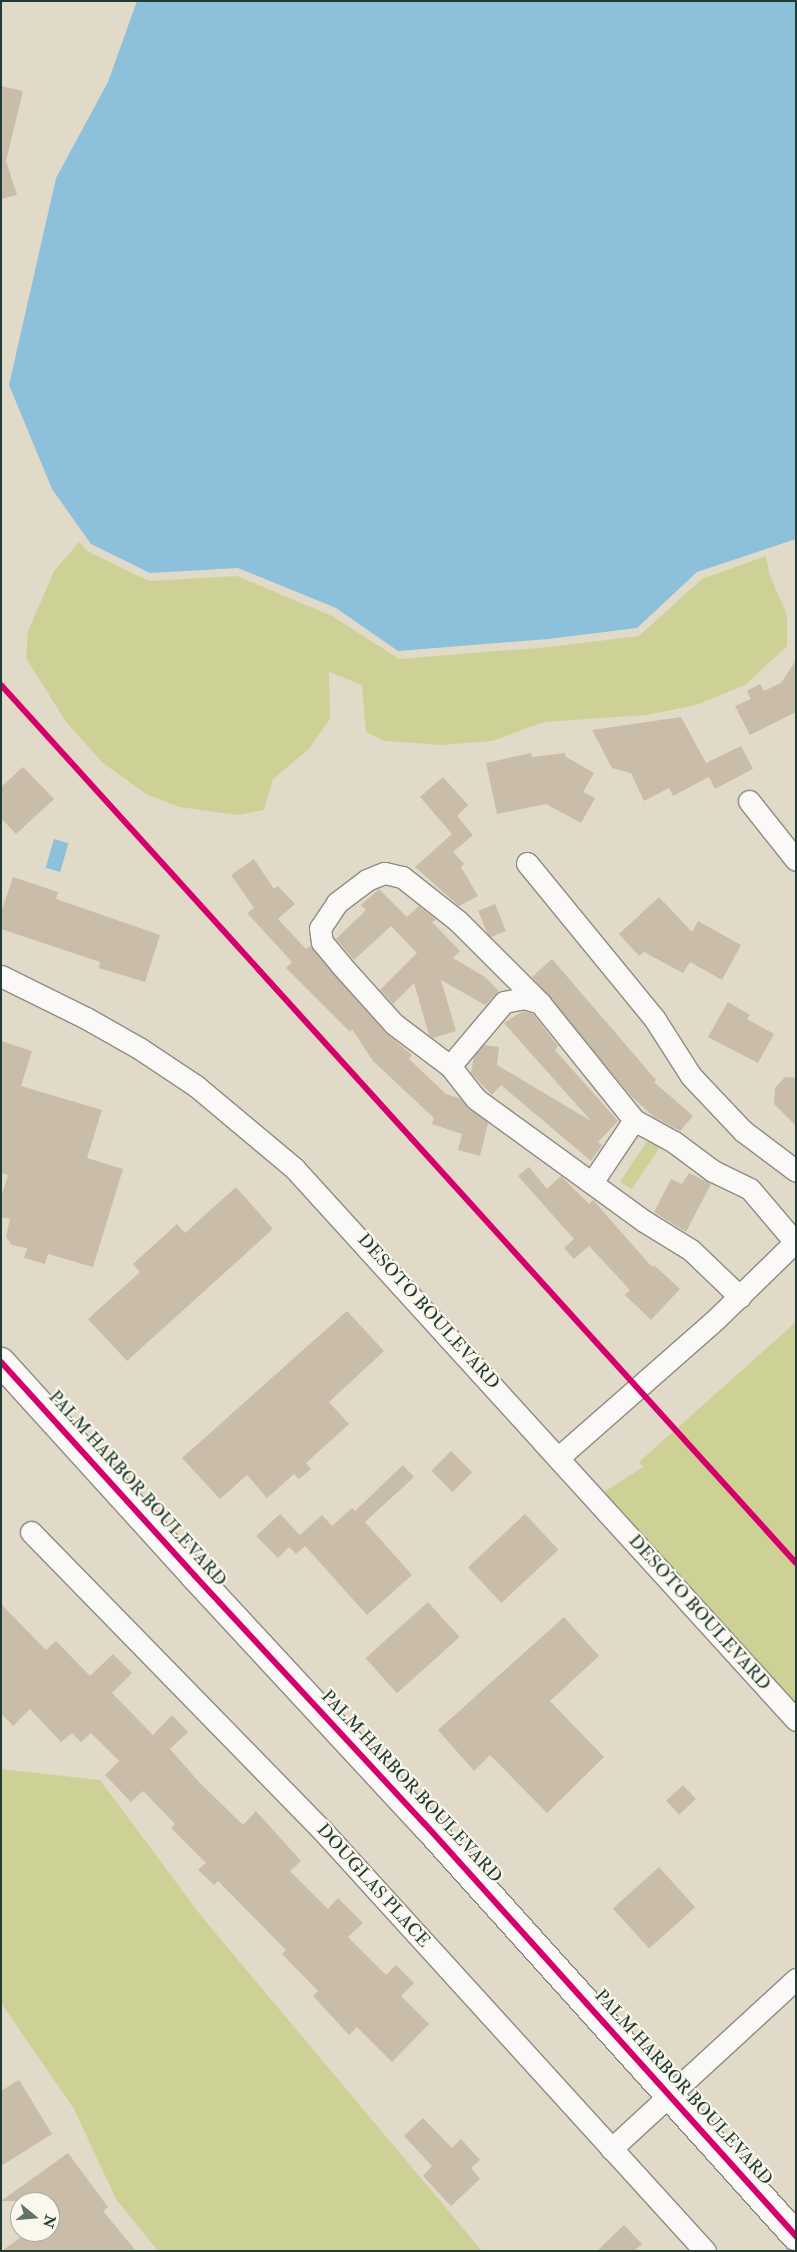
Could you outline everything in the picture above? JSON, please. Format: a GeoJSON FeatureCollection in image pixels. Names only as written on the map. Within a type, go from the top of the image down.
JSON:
{"type":"FeatureCollection","features":[{"type":"Feature","properties":{"kind":"main road","name":"PALM HARBOR BOULEVARD"},"geometry":{"type":"LineString","coordinates":[[4,1371],[669,2094],[796,2236]]}},
{"type":"Feature","properties":{"kind":"street"},"geometry":{"type":"LineString","coordinates":[[749,801],[796,860]]}},
{"type":"Feature","properties":{"kind":"street"},"geometry":{"type":"LineString","coordinates":[[527,863],[654,1018],[691,1076],[743,1131],[796,1171]]}},
{"type":"Feature","properties":{"kind":"street"},"geometry":{"type":"LineString","coordinates":[[559,1457],[740,1297],[795,1241],[750,1189],[713,1171],[674,1142],[634,1120],[540,1003],[458,922],[402,877],[384,873],[367,880],[337,903],[320,928],[322,942],[394,1024],[450,1066],[476,1099],[592,1181],[644,1221],[691,1250],[740,1297]]}},
{"type":"Feature","properties":{"kind":"street","name":"DESOTO BOULEVARD"},"geometry":{"type":"LineString","coordinates":[[1,976],[86,1018],[139,1048],[196,1086],[250,1129],[327,1200],[796,1720]]}},
{"type":"Feature","properties":{"kind":"street"},"geometry":{"type":"LineString","coordinates":[[450,1066],[504,1002],[524,998],[540,1003]]}},
{"type":"Feature","properties":{"kind":"street"},"geometry":{"type":"LineString","coordinates":[[592,1181],[634,1120]]}},
{"type":"Feature","properties":{"kind":"street","name":"DOUGLAS PLACE"},"geometry":{"type":"LineString","coordinates":[[31,1532],[322,1829],[705,2251]]}},
{"type":"Feature","properties":{"kind":"street"},"geometry":{"type":"LineString","coordinates":[[611,2149],[796,1979]]}},
{"type":"Feature","properties":{"kind":"green space"},"geometry":{"type":"Polygon","coordinates":[[[79,542],[87,551],[149,581],[237,576],[332,616],[399,659],[549,647],[639,636],[702,579],[766,556],[770,576],[787,615],[787,646],[745,685],[696,705],[647,715],[544,722],[492,741],[442,745],[385,741],[366,732],[362,685],[329,672],[330,719],[309,749],[273,779],[264,810],[238,815],[179,807],[146,794],[103,763],[66,722],[26,658],[28,631],[54,571],[79,542]]]}},
{"type":"Feature","properties":{"kind":"green space"},"geometry":{"type":"Polygon","coordinates":[[[648,1140],[660,1148],[632,1189],[620,1181],[648,1140]]]}},
{"type":"Feature","properties":{"kind":"green space"},"geometry":{"type":"Polygon","coordinates":[[[796,1322],[796,1705],[604,1492],[643,1467],[639,1462],[796,1322]]]}},
{"type":"Feature","properties":{"kind":"green space"},"geometry":{"type":"Polygon","coordinates":[[[1,1769],[100,1780],[202,1917],[482,2251],[158,2251],[116,2199],[74,2109],[1,2003],[1,1769]]]}},
{"type":"Feature","properties":{"kind":"water"},"geometry":{"type":"Polygon","coordinates":[[[137,1],[796,1],[796,539],[697,572],[637,628],[548,639],[398,651],[336,608],[238,568],[150,573],[91,544],[52,489],[9,385],[56,178],[108,82],[137,1]]]}},
{"type":"Feature","properties":{"kind":"water"},"geometry":{"type":"Polygon","coordinates":[[[54,839],[68,843],[60,872],[46,868],[54,839]]]}},
{"type":"Feature","properties":{"kind":"building"},"geometry":{"type":"Polygon","coordinates":[[[1,86],[23,91],[6,161],[17,195],[1,199],[1,86]]]}},
{"type":"Feature","properties":{"kind":"building"},"geometry":{"type":"Polygon","coordinates":[[[796,660],[796,712],[750,735],[735,706],[751,699],[747,691],[760,684],[764,691],[781,683],[796,660]]]}},
{"type":"Feature","properties":{"kind":"building"},"geometry":{"type":"Polygon","coordinates":[[[681,717],[706,763],[741,746],[753,769],[715,789],[709,777],[673,796],[669,788],[644,801],[631,773],[612,768],[592,730],[681,717]]]}},
{"type":"Feature","properties":{"kind":"building"},"geometry":{"type":"Polygon","coordinates":[[[531,753],[532,757],[565,753],[566,757],[594,773],[583,792],[595,798],[581,823],[546,804],[497,814],[486,763],[531,753]]]}},
{"type":"Feature","properties":{"kind":"building"},"geometry":{"type":"Polygon","coordinates":[[[23,767],[54,799],[16,834],[1,818],[1,787],[23,767]]]}},
{"type":"Feature","properties":{"kind":"building"},"geometry":{"type":"Polygon","coordinates":[[[443,777],[468,805],[457,816],[473,835],[453,852],[464,864],[461,867],[478,896],[459,906],[415,867],[452,834],[420,797],[443,777]]]}},
{"type":"Feature","properties":{"kind":"building"},"geometry":{"type":"Polygon","coordinates":[[[254,859],[274,889],[278,886],[295,904],[278,919],[306,949],[310,946],[385,1032],[412,1055],[409,1059],[446,1094],[459,1098],[488,1123],[480,1156],[458,1150],[462,1134],[432,1124],[434,1118],[373,1061],[352,1029],[350,1032],[286,968],[292,962],[247,913],[254,908],[231,875],[254,859]]]}},
{"type":"Feature","properties":{"kind":"building"},"geometry":{"type":"Polygon","coordinates":[[[13,877],[58,892],[56,899],[160,935],[145,982],[99,968],[100,962],[1,929],[1,913],[13,877]]]}},
{"type":"Feature","properties":{"kind":"building"},"geometry":{"type":"Polygon","coordinates":[[[379,889],[407,917],[419,906],[436,920],[432,922],[460,951],[453,958],[485,977],[499,991],[485,1005],[441,980],[456,1031],[433,1038],[429,1035],[414,983],[393,1004],[380,990],[417,953],[391,926],[354,960],[336,939],[366,910],[361,905],[379,889]]]}},
{"type":"Feature","properties":{"kind":"building"},"geometry":{"type":"Polygon","coordinates":[[[659,897],[692,932],[698,921],[741,945],[722,980],[690,962],[683,973],[644,952],[639,956],[619,934],[659,897]]]}},
{"type":"Feature","properties":{"kind":"building"},"geometry":{"type":"Polygon","coordinates":[[[495,904],[506,931],[489,938],[478,911],[495,904]]]}},
{"type":"Feature","properties":{"kind":"building"},"geometry":{"type":"Polygon","coordinates":[[[552,959],[656,1080],[654,1082],[693,1116],[680,1131],[654,1117],[631,1096],[532,977],[552,959]]]}},
{"type":"Feature","properties":{"kind":"building"},"geometry":{"type":"Polygon","coordinates":[[[728,1002],[750,1015],[747,1019],[774,1034],[758,1063],[708,1037],[728,1002]]]}},
{"type":"Feature","properties":{"kind":"building"},"geometry":{"type":"Polygon","coordinates":[[[523,1011],[533,1014],[558,1046],[555,1050],[618,1121],[598,1142],[602,1145],[591,1161],[501,1085],[492,1095],[471,1073],[474,1057],[484,1045],[499,1047],[497,1065],[591,1121],[504,1023],[523,1011]]]}},
{"type":"Feature","properties":{"kind":"building"},"geometry":{"type":"Polygon","coordinates":[[[1,1041],[32,1051],[21,1086],[102,1110],[87,1158],[123,1169],[93,1267],[48,1254],[45,1264],[24,1258],[27,1248],[12,1245],[6,1237],[10,1219],[1,1217],[1,1198],[8,1175],[1,1173],[1,1041]]]}},
{"type":"Feature","properties":{"kind":"building"},"geometry":{"type":"Polygon","coordinates":[[[785,1077],[796,1078],[796,1126],[774,1104],[775,1088],[785,1077]]]}},
{"type":"Feature","properties":{"kind":"building"},"geometry":{"type":"Polygon","coordinates":[[[529,1167],[547,1189],[561,1176],[589,1204],[593,1200],[652,1267],[654,1265],[680,1289],[651,1320],[625,1295],[630,1290],[589,1246],[574,1259],[564,1248],[574,1239],[518,1176],[529,1167]]]}},
{"type":"Feature","properties":{"kind":"building"},"geometry":{"type":"Polygon","coordinates":[[[689,1173],[711,1184],[686,1232],[654,1212],[671,1179],[682,1184],[689,1173]]]}},
{"type":"Feature","properties":{"kind":"building"},"geometry":{"type":"Polygon","coordinates":[[[236,1187],[273,1229],[127,1361],[88,1319],[140,1272],[133,1264],[177,1224],[185,1233],[236,1187]]]}},
{"type":"Feature","properties":{"kind":"building"},"geometry":{"type":"Polygon","coordinates":[[[347,1311],[384,1351],[329,1402],[349,1424],[306,1463],[311,1469],[299,1479],[294,1474],[267,1498],[247,1475],[220,1499],[182,1458],[347,1311]]]}},
{"type":"Feature","properties":{"kind":"building"},"geometry":{"type":"Polygon","coordinates":[[[451,1451],[472,1472],[452,1492],[431,1471],[451,1451]]]}},
{"type":"Feature","properties":{"kind":"building"},"geometry":{"type":"Polygon","coordinates":[[[403,1465],[414,1477],[365,1522],[412,1575],[367,1615],[305,1546],[296,1554],[289,1547],[278,1558],[256,1536],[280,1514],[300,1535],[322,1515],[332,1526],[352,1508],[355,1511],[403,1465]]]}},
{"type":"Feature","properties":{"kind":"building"},"geometry":{"type":"Polygon","coordinates":[[[525,1514],[558,1550],[501,1603],[468,1567],[525,1514]]]}},
{"type":"Feature","properties":{"kind":"building"},"geometry":{"type":"Polygon","coordinates":[[[428,1602],[459,1637],[397,1693],[366,1658],[428,1602]]]}},
{"type":"Feature","properties":{"kind":"building"},"geometry":{"type":"Polygon","coordinates":[[[1,1604],[46,1650],[56,1641],[90,1676],[113,1654],[132,1673],[112,1693],[153,1735],[172,1715],[188,1732],[170,1749],[199,1782],[243,1825],[256,1811],[301,1861],[290,1871],[328,1909],[338,1898],[363,1923],[348,1937],[386,1975],[396,1965],[414,1983],[401,1996],[429,2024],[392,2062],[357,2027],[349,2035],[313,1996],[318,1991],[282,1954],[286,1950],[218,1881],[214,1885],[198,1870],[206,1863],[171,1828],[175,1824],[143,1791],[131,1802],[105,1775],[119,1761],[91,1733],[81,1742],[72,1733],[61,1742],[30,1709],[13,1726],[1,1713],[1,1604]]]}},
{"type":"Feature","properties":{"kind":"building"},"geometry":{"type":"Polygon","coordinates":[[[564,1617],[599,1656],[550,1701],[604,1757],[547,1813],[490,1755],[474,1771],[438,1730],[564,1617]]]}},
{"type":"Feature","properties":{"kind":"building"},"geometry":{"type":"Polygon","coordinates":[[[683,1785],[696,1799],[679,1815],[666,1801],[683,1785]]]}},
{"type":"Feature","properties":{"kind":"building"},"geometry":{"type":"Polygon","coordinates":[[[659,1867],[695,1907],[649,1949],[613,1908],[659,1867]]]}},
{"type":"Feature","properties":{"kind":"building"},"geometry":{"type":"Polygon","coordinates":[[[19,2080],[52,2134],[1,2166],[1,2091],[19,2080]]]}},
{"type":"Feature","properties":{"kind":"building"},"geometry":{"type":"Polygon","coordinates":[[[423,2118],[452,2148],[461,2139],[480,2160],[471,2168],[480,2179],[451,2206],[423,2176],[432,2166],[404,2136],[423,2118]]]}},
{"type":"Feature","properties":{"kind":"building"},"geometry":{"type":"Polygon","coordinates":[[[68,2153],[108,2207],[103,2211],[136,2251],[2,2251],[14,2242],[60,2242],[60,2192],[14,2192],[68,2153]]]}},
{"type":"Feature","properties":{"kind":"building"},"geometry":{"type":"Polygon","coordinates":[[[10,2195],[10,2201],[1,2201],[10,2195]]]}},
{"type":"Feature","properties":{"kind":"building"},"geometry":{"type":"Polygon","coordinates":[[[624,2225],[642,2244],[634,2251],[597,2251],[624,2225]]]}},
{"type":"Feature","properties":{"kind":"cycle path"},"geometry":{"type":"LineString","coordinates":[[1,685],[796,1563]]}},
{"type":"Feature","properties":{"kind":"cycle path"},"geometry":{"type":"LineString","coordinates":[[1,1362],[195,1576],[424,1823],[796,2236]]}}]}
